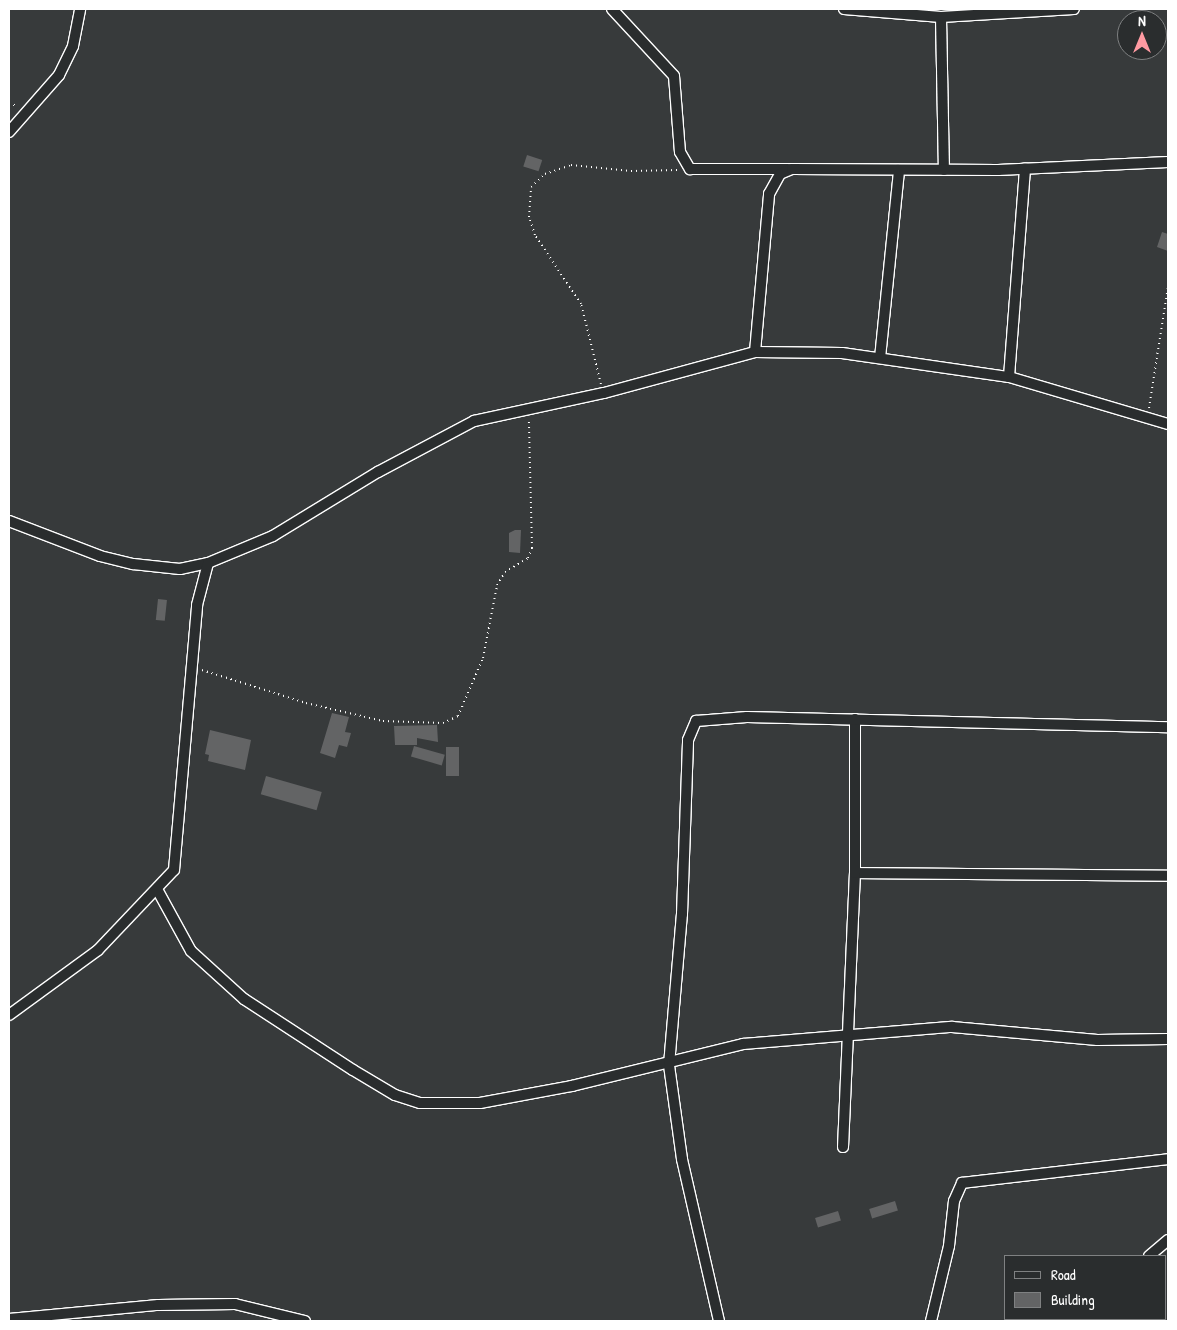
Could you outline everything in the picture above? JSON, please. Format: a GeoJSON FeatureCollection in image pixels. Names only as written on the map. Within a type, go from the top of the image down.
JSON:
{"type":"FeatureCollection","features":[{"type":"Feature","properties":{"kind":"street"},"geometry":{"type":"LineString","coordinates":[[9,132],[59,75],[73,46],[80,9]]}},
{"type":"Feature","properties":{"kind":"street"},"geometry":{"type":"LineString","coordinates":[[612,9],[674,76],[680,152],[690,169],[1025,169],[1168,162]]}},
{"type":"Feature","properties":{"kind":"street"},"geometry":{"type":"LineString","coordinates":[[844,9],[941,17],[1074,9]]}},
{"type":"Feature","properties":{"kind":"street"},"geometry":{"type":"LineString","coordinates":[[941,17],[944,170]]}},
{"type":"Feature","properties":{"kind":"street"},"geometry":{"type":"LineString","coordinates":[[755,352],[771,187],[780,174],[792,169]]}},
{"type":"Feature","properties":{"kind":"street"},"geometry":{"type":"LineString","coordinates":[[1008,377],[1025,169]]}},
{"type":"Feature","properties":{"kind":"street"},"geometry":{"type":"LineString","coordinates":[[880,358],[899,170]]}},
{"type":"Feature","properties":{"kind":"street"},"geometry":{"type":"LineString","coordinates":[[9,521],[100,556],[133,564],[180,569],[208,563],[274,536],[378,472],[474,421],[604,393],[755,352],[880,358],[1008,377],[1168,424]]}},
{"type":"Feature","properties":{"kind":"street"},"geometry":{"type":"LineString","coordinates":[[9,1015],[98,950],[158,891],[174,870],[178,843],[197,605],[208,563]]}},
{"type":"Feature","properties":{"kind":"street"},"geometry":{"type":"LineString","coordinates":[[719,1321],[682,1159],[669,1065],[692,729],[696,721],[708,717],[1168,727]]}},
{"type":"Feature","properties":{"kind":"street"},"geometry":{"type":"LineString","coordinates":[[843,1147],[855,873],[855,719]]}},
{"type":"Feature","properties":{"kind":"street"},"geometry":{"type":"LineString","coordinates":[[855,873],[1168,876]]}},
{"type":"Feature","properties":{"kind":"street"},"geometry":{"type":"LineString","coordinates":[[158,891],[179,935],[201,964],[244,998],[403,1097],[420,1103],[480,1103],[669,1065],[743,1044],[952,1027],[1097,1040],[1168,1039]]}},
{"type":"Feature","properties":{"kind":"street"},"geometry":{"type":"LineString","coordinates":[[930,1321],[949,1246],[956,1195],[962,1183],[1168,1160]]}},
{"type":"Feature","properties":{"kind":"street"},"geometry":{"type":"LineString","coordinates":[[1150,1255],[1168,1240]]}},
{"type":"Feature","properties":{"kind":"street"},"geometry":{"type":"LineString","coordinates":[[9,1319],[158,1305],[235,1304],[305,1321]]}},
{"type":"Feature","properties":{"kind":"path"},"geometry":{"type":"LineString","coordinates":[[604,393],[581,304],[535,235],[529,216],[531,187],[545,174],[571,165],[631,171],[690,169]]}},
{"type":"Feature","properties":{"kind":"path"},"geometry":{"type":"LineString","coordinates":[[1148,418],[1168,287]]}},
{"type":"Feature","properties":{"kind":"path"},"geometry":{"type":"LineString","coordinates":[[193,667],[306,703],[383,721],[443,723],[458,716],[482,658],[497,585],[505,572],[528,558],[532,548],[529,408]]}},
{"type":"Feature","properties":{"kind":"building"},"geometry":{"type":"Polygon","coordinates":[[[527,155],[542,160],[539,171],[523,166],[527,155]]]}},
{"type":"Feature","properties":{"kind":"building"},"geometry":{"type":"Polygon","coordinates":[[[1162,232],[1168,234],[1168,251],[1157,247],[1162,232]]]}},
{"type":"Feature","properties":{"kind":"building"},"geometry":{"type":"Polygon","coordinates":[[[521,530],[520,553],[509,552],[509,533],[521,530]]]}},
{"type":"Feature","properties":{"kind":"building"},"geometry":{"type":"Polygon","coordinates":[[[158,599],[167,600],[165,621],[156,620],[158,599]]]}},
{"type":"Feature","properties":{"kind":"building"},"geometry":{"type":"Polygon","coordinates":[[[332,713],[349,717],[345,732],[351,733],[347,747],[339,745],[335,758],[320,753],[332,713]]]}},
{"type":"Feature","properties":{"kind":"building"},"geometry":{"type":"Polygon","coordinates":[[[437,725],[438,742],[417,738],[417,745],[395,745],[394,726],[437,725]]]}},
{"type":"Feature","properties":{"kind":"building"},"geometry":{"type":"Polygon","coordinates":[[[210,730],[251,740],[245,770],[208,761],[209,755],[205,754],[210,730]]]}},
{"type":"Feature","properties":{"kind":"building"},"geometry":{"type":"Polygon","coordinates":[[[414,746],[445,755],[442,765],[411,757],[414,746]]]}},
{"type":"Feature","properties":{"kind":"building"},"geometry":{"type":"Polygon","coordinates":[[[446,747],[459,747],[459,776],[446,776],[446,747]]]}},
{"type":"Feature","properties":{"kind":"building"},"geometry":{"type":"Polygon","coordinates":[[[266,776],[322,792],[317,810],[261,794],[266,776]]]}},
{"type":"Feature","properties":{"kind":"building"},"geometry":{"type":"Polygon","coordinates":[[[895,1201],[898,1211],[872,1218],[869,1209],[895,1201]]]}},
{"type":"Feature","properties":{"kind":"building"},"geometry":{"type":"Polygon","coordinates":[[[838,1211],[841,1221],[818,1228],[815,1218],[838,1211]]]}}]}
